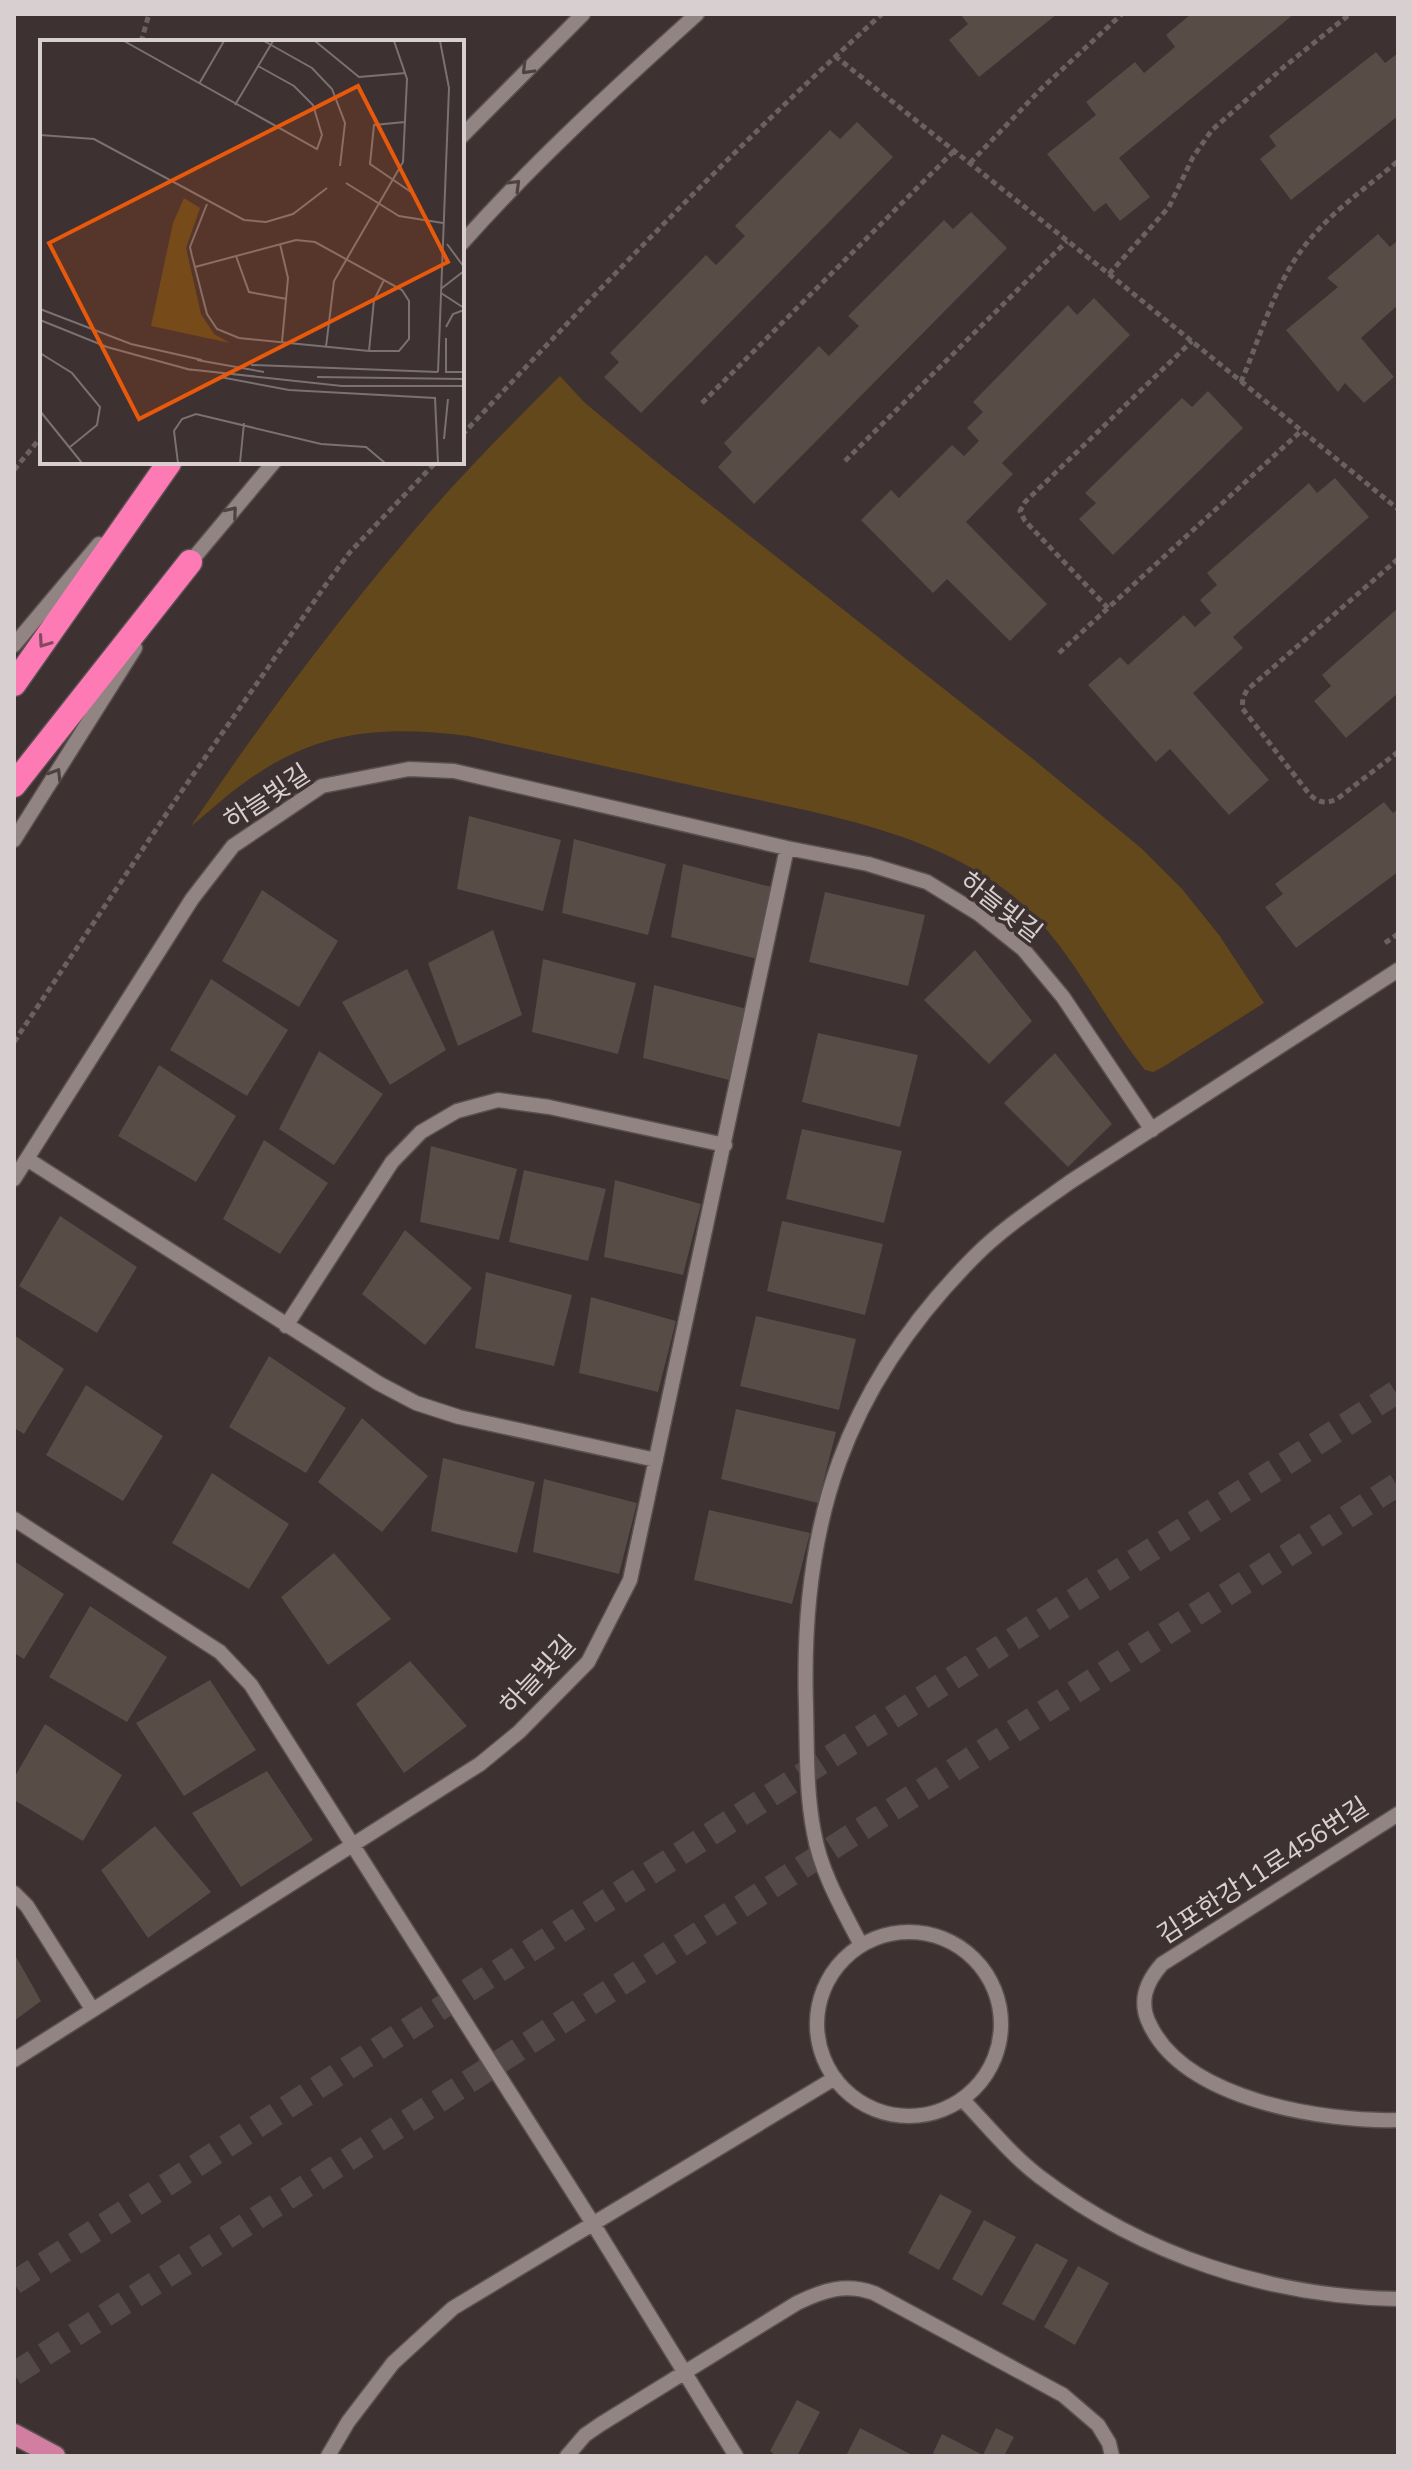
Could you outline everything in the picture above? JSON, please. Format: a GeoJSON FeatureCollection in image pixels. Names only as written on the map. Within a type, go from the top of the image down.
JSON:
{"type":"FeatureCollection","features":[{"type":"Feature","properties":{"kind":"highway"},"geometry":{"type":"LineString","coordinates":[[14,684],[168,464]]}},
{"type":"Feature","properties":{"kind":"highway"},"geometry":{"type":"LineString","coordinates":[[14,785],[190,562]]}},
{"type":"Feature","properties":{"kind":"main road"},"geometry":{"type":"LineString","coordinates":[[14,2434],[55,2456]]}},
{"type":"Feature","properties":{"kind":"street"},"geometry":{"type":"LineString","coordinates":[[464,134],[583,14]]}},
{"type":"Feature","properties":{"kind":"street"},"geometry":{"type":"LineString","coordinates":[[464,241],[506,194],[607,95],[697,14]]}},
{"type":"Feature","properties":{"kind":"street"},"geometry":{"type":"LineString","coordinates":[[14,645],[167,464]]}},
{"type":"Feature","properties":{"kind":"street"},"geometry":{"type":"LineString","coordinates":[[14,840],[190,562],[272,464]]}},
{"type":"Feature","properties":{"kind":"street","name":"하늘빛길"},"geometry":{"type":"LineString","coordinates":[[14,1179],[192,899],[233,846],[322,786],[409,769],[454,771],[868,864],[927,882],[979,914],[1023,949],[1063,997],[1152,1130]]}},
{"type":"Feature","properties":{"kind":"street","name":"하늘빛길"},"geometry":{"type":"LineString","coordinates":[[14,2060],[480,1764],[519,1732],[588,1662],[630,1580],[787,848]]}},
{"type":"Feature","properties":{"kind":"street"},"geometry":{"type":"LineString","coordinates":[[861,1945],[832,1890],[814,1834],[804,1644],[811,1571],[825,1502],[864,1401],[889,1360],[924,1313],[976,1255],[1024,1215],[1398,970]]}},
{"type":"Feature","properties":{"kind":"street"},"geometry":{"type":"LineString","coordinates":[[286,1326],[392,1162],[421,1132],[457,1111],[498,1100],[549,1107],[725,1145]]}},
{"type":"Feature","properties":{"kind":"street"},"geometry":{"type":"LineString","coordinates":[[27,1159],[286,1326],[416,1403],[459,1417],[656,1460]]}},
{"type":"Feature","properties":{"kind":"street"},"geometry":{"type":"LineString","coordinates":[[14,1519],[220,1652],[251,1685],[592,2222],[736,2456]]}},
{"type":"Feature","properties":{"kind":"street","name":"김포한강11로456번길"},"geometry":{"type":"LineString","coordinates":[[1398,1814],[1162,1964],[1151,1977],[1143,2004],[1154,2034],[1171,2055],[1193,2072],[1218,2085],[1291,2110],[1347,2118],[1398,2120]]}},
{"type":"Feature","properties":{"kind":"street"},"geometry":{"type":"LineString","coordinates":[[14,1893],[27,1906],[92,2009]]}},
{"type":"Feature","properties":{"kind":"street"},"geometry":{"type":"LineString","coordinates":[[914,1931],[942,1937],[966,1951],[985,1971],[998,1996],[999,2039],[996,2055],[980,2083],[963,2100],[925,2115],[894,2115],[864,2105],[835,2078],[822,2057],[817,2026],[821,1994],[837,1966],[861,1945],[887,1934],[914,1931]]}},
{"type":"Feature","properties":{"kind":"street"},"geometry":{"type":"LineString","coordinates":[[328,2456],[348,2422],[393,2363],[453,2308],[835,2078]]}},
{"type":"Feature","properties":{"kind":"street"},"geometry":{"type":"LineString","coordinates":[[963,2100],[1013,2154],[1040,2177],[1074,2200],[1165,2249],[1216,2270],[1275,2285],[1367,2298],[1398,2299]]}},
{"type":"Feature","properties":{"kind":"street"},"geometry":{"type":"LineString","coordinates":[[567,2456],[585,2435],[685,2372],[818,2292],[838,2287],[857,2287],[895,2303],[1063,2395],[1098,2425],[1109,2443],[1112,2456]]}},
{"type":"Feature","properties":{"kind":"path"},"geometry":{"type":"LineString","coordinates":[[142,40],[149,14]]}},
{"type":"Feature","properties":{"kind":"path"},"geometry":{"type":"LineString","coordinates":[[464,433],[678,209],[882,14]]}},
{"type":"Feature","properties":{"kind":"path"},"geometry":{"type":"LineString","coordinates":[[970,163],[1053,78],[1122,14]]}},
{"type":"Feature","properties":{"kind":"path"},"geometry":{"type":"LineString","coordinates":[[1109,274],[1169,207],[1197,149],[1212,130],[1350,14]]}},
{"type":"Feature","properties":{"kind":"path"},"geometry":{"type":"LineString","coordinates":[[835,56],[1398,509]]}},
{"type":"Feature","properties":{"kind":"path"},"geometry":{"type":"LineString","coordinates":[[702,403],[954,151]]}},
{"type":"Feature","properties":{"kind":"path"},"geometry":{"type":"LineString","coordinates":[[1241,382],[1288,271],[1303,248],[1321,227],[1398,161]]}},
{"type":"Feature","properties":{"kind":"path"},"geometry":{"type":"LineString","coordinates":[[845,461],[1067,241]]}},
{"type":"Feature","properties":{"kind":"path"},"geometry":{"type":"LineString","coordinates":[[1108,608],[1025,521],[1020,511],[1025,502],[1192,341]]}},
{"type":"Feature","properties":{"kind":"path"},"geometry":{"type":"LineString","coordinates":[[1059,653],[1301,431]]}},
{"type":"Feature","properties":{"kind":"path"},"geometry":{"type":"LineString","coordinates":[[14,470],[40,438]]}},
{"type":"Feature","properties":{"kind":"path"},"geometry":{"type":"LineString","coordinates":[[14,1042],[179,795],[327,583],[350,552],[434,464]]}},
{"type":"Feature","properties":{"kind":"path"},"geometry":{"type":"LineString","coordinates":[[1398,559],[1247,690],[1242,708],[1310,795],[1319,802],[1337,799],[1398,752]]}},
{"type":"Feature","properties":{"kind":"shaded area"},"geometry":{"type":"Polygon","coordinates":[[[560,376],[585,403],[665,469],[1141,848],[1182,889],[1219,935],[1264,1003],[1163,1067],[1153,1072],[1145,1070],[1048,931],[1008,892],[976,870],[942,853],[906,838],[831,816],[468,736],[378,732],[324,742],[271,765],[191,826],[295,680],[377,574],[424,518],[560,376]]]}},
{"type":"Feature","properties":{"kind":"building"},"geometry":{"type":"Polygon","coordinates":[[[960,14],[1057,14],[979,77],[949,40],[968,24],[960,14]]]}},
{"type":"Feature","properties":{"kind":"building"},"geometry":{"type":"Polygon","coordinates":[[[1191,14],[1294,14],[1119,158],[1150,197],[1120,221],[1106,203],[1094,212],[1047,154],[1096,115],[1086,102],[1135,62],[1144,73],[1175,47],[1166,35],[1191,14]]]}},
{"type":"Feature","properties":{"kind":"building"},"geometry":{"type":"Polygon","coordinates":[[[1376,52],[1385,63],[1398,53],[1398,116],[1291,200],[1260,159],[1276,146],[1269,136],[1376,52]]]}},
{"type":"Feature","properties":{"kind":"building"},"geometry":{"type":"Polygon","coordinates":[[[857,122],[893,157],[641,413],[604,377],[619,362],[610,353],[706,255],[716,265],[745,236],[735,226],[830,130],[840,139],[857,122]]]}},
{"type":"Feature","properties":{"kind":"building"},"geometry":{"type":"Polygon","coordinates":[[[971,212],[1007,248],[754,504],[718,467],[732,452],[724,443],[819,346],[829,356],[859,326],[848,316],[944,220],[953,229],[971,212]]]}},
{"type":"Feature","properties":{"kind":"building"},"geometry":{"type":"Polygon","coordinates":[[[1378,234],[1390,247],[1398,240],[1398,305],[1361,338],[1394,377],[1364,403],[1345,383],[1338,392],[1286,330],[1338,287],[1327,278],[1378,234]]]}},
{"type":"Feature","properties":{"kind":"building"},"geometry":{"type":"Polygon","coordinates":[[[1094,298],[1130,335],[1002,463],[1013,474],[966,522],[1047,604],[1010,641],[947,579],[933,593],[861,520],[891,490],[899,498],[952,445],[964,456],[979,441],[967,428],[983,412],[973,402],[1068,305],[1077,315],[1094,298]]]}},
{"type":"Feature","properties":{"kind":"building"},"geometry":{"type":"Polygon","coordinates":[[[1208,391],[1243,428],[1113,555],[1079,519],[1096,503],[1085,493],[1182,398],[1192,407],[1208,391]]]}},
{"type":"Feature","properties":{"kind":"building"},"geometry":{"type":"Polygon","coordinates":[[[1335,478],[1369,517],[1233,637],[1243,648],[1193,693],[1269,780],[1229,815],[1170,749],[1156,762],[1088,685],[1120,657],[1128,665],[1184,615],[1195,627],[1211,613],[1200,600],[1217,585],[1207,573],[1309,483],[1317,493],[1335,478]]]}},
{"type":"Feature","properties":{"kind":"building"},"geometry":{"type":"Polygon","coordinates":[[[1398,608],[1398,693],[1346,738],[1314,701],[1331,686],[1322,675],[1398,608]]]}},
{"type":"Feature","properties":{"kind":"building"},"geometry":{"type":"Polygon","coordinates":[[[1384,802],[1393,813],[1398,809],[1398,872],[1296,948],[1265,907],[1283,894],[1275,884],[1384,802]]]}},
{"type":"Feature","properties":{"kind":"building"},"geometry":{"type":"Polygon","coordinates":[[[469,816],[561,840],[543,911],[457,889],[469,816]]]}},
{"type":"Feature","properties":{"kind":"building"},"geometry":{"type":"Polygon","coordinates":[[[574,839],[666,864],[648,935],[562,913],[574,839]]]}},
{"type":"Feature","properties":{"kind":"building"},"geometry":{"type":"Polygon","coordinates":[[[683,864],[775,888],[757,959],[671,937],[683,864]]]}},
{"type":"Feature","properties":{"kind":"building"},"geometry":{"type":"Polygon","coordinates":[[[262,890],[338,941],[299,1007],[222,961],[262,890]]]}},
{"type":"Feature","properties":{"kind":"building"},"geometry":{"type":"Polygon","coordinates":[[[825,892],[925,915],[908,986],[809,962],[825,892]]]}},
{"type":"Feature","properties":{"kind":"building"},"geometry":{"type":"Polygon","coordinates":[[[493,930],[522,1015],[458,1046],[428,963],[493,930]]]}},
{"type":"Feature","properties":{"kind":"building"},"geometry":{"type":"Polygon","coordinates":[[[975,950],[1032,1021],[989,1064],[924,1000],[975,950]]]}},
{"type":"Feature","properties":{"kind":"building"},"geometry":{"type":"Polygon","coordinates":[[[543,959],[636,983],[618,1054],[532,1032],[543,959]]]}},
{"type":"Feature","properties":{"kind":"building"},"geometry":{"type":"Polygon","coordinates":[[[407,969],[446,1050],[390,1085],[342,1002],[407,969]]]}},
{"type":"Feature","properties":{"kind":"building"},"geometry":{"type":"Polygon","coordinates":[[[211,979],[288,1030],[247,1096],[170,1050],[211,979]]]}},
{"type":"Feature","properties":{"kind":"building"},"geometry":{"type":"Polygon","coordinates":[[[654,985],[747,1009],[729,1080],[643,1058],[654,985]]]}},
{"type":"Feature","properties":{"kind":"building"},"geometry":{"type":"Polygon","coordinates":[[[818,1033],[918,1055],[900,1127],[802,1102],[818,1033]]]}},
{"type":"Feature","properties":{"kind":"building"},"geometry":{"type":"Polygon","coordinates":[[[319,1051],[383,1094],[334,1165],[279,1129],[319,1051]]]}},
{"type":"Feature","properties":{"kind":"building"},"geometry":{"type":"Polygon","coordinates":[[[1055,1053],[1112,1124],[1068,1167],[1004,1103],[1055,1053]]]}},
{"type":"Feature","properties":{"kind":"building"},"geometry":{"type":"Polygon","coordinates":[[[159,1065],[236,1116],[196,1182],[118,1136],[159,1065]]]}},
{"type":"Feature","properties":{"kind":"building"},"geometry":{"type":"Polygon","coordinates":[[[802,1129],[902,1151],[884,1223],[786,1199],[802,1129]]]}},
{"type":"Feature","properties":{"kind":"building"},"geometry":{"type":"Polygon","coordinates":[[[264,1140],[328,1183],[280,1254],[223,1219],[264,1140]]]}},
{"type":"Feature","properties":{"kind":"building"},"geometry":{"type":"Polygon","coordinates":[[[431,1146],[517,1169],[499,1240],[420,1222],[431,1146]]]}},
{"type":"Feature","properties":{"kind":"building"},"geometry":{"type":"Polygon","coordinates":[[[524,1170],[606,1189],[588,1261],[509,1242],[524,1170]]]}},
{"type":"Feature","properties":{"kind":"building"},"geometry":{"type":"Polygon","coordinates":[[[615,1180],[701,1204],[683,1275],[604,1257],[615,1180]]]}},
{"type":"Feature","properties":{"kind":"building"},"geometry":{"type":"Polygon","coordinates":[[[60,1216],[137,1267],[97,1333],[19,1286],[60,1216]]]}},
{"type":"Feature","properties":{"kind":"building"},"geometry":{"type":"Polygon","coordinates":[[[782,1221],[883,1244],[865,1315],[767,1291],[782,1221]]]}},
{"type":"Feature","properties":{"kind":"building"},"geometry":{"type":"Polygon","coordinates":[[[405,1230],[472,1288],[425,1345],[362,1294],[405,1230]]]}},
{"type":"Feature","properties":{"kind":"building"},"geometry":{"type":"Polygon","coordinates":[[[486,1272],[572,1295],[554,1366],[475,1348],[486,1272]]]}},
{"type":"Feature","properties":{"kind":"building"},"geometry":{"type":"Polygon","coordinates":[[[591,1297],[676,1321],[658,1392],[579,1373],[591,1297]]]}},
{"type":"Feature","properties":{"kind":"building"},"geometry":{"type":"Polygon","coordinates":[[[756,1316],[856,1339],[839,1410],[740,1386],[756,1316]]]}},
{"type":"Feature","properties":{"kind":"building"},"geometry":{"type":"Polygon","coordinates":[[[14,1335],[64,1369],[24,1434],[14,1428],[14,1335]]]}},
{"type":"Feature","properties":{"kind":"building"},"geometry":{"type":"Polygon","coordinates":[[[269,1356],[346,1408],[306,1473],[229,1427],[269,1356]]]}},
{"type":"Feature","properties":{"kind":"building"},"geometry":{"type":"Polygon","coordinates":[[[86,1385],[163,1436],[123,1501],[46,1455],[86,1385]]]}},
{"type":"Feature","properties":{"kind":"building"},"geometry":{"type":"Polygon","coordinates":[[[736,1409],[836,1432],[818,1503],[721,1479],[736,1409]]]}},
{"type":"Feature","properties":{"kind":"building"},"geometry":{"type":"Polygon","coordinates":[[[362,1418],[428,1476],[382,1532],[318,1482],[362,1418]]]}},
{"type":"Feature","properties":{"kind":"building"},"geometry":{"type":"Polygon","coordinates":[[[443,1458],[535,1482],[517,1553],[431,1531],[443,1458]]]}},
{"type":"Feature","properties":{"kind":"building"},"geometry":{"type":"Polygon","coordinates":[[[212,1473],[289,1524],[249,1589],[172,1543],[212,1473]]]}},
{"type":"Feature","properties":{"kind":"building"},"geometry":{"type":"Polygon","coordinates":[[[544,1479],[637,1503],[619,1574],[533,1552],[544,1479]]]}},
{"type":"Feature","properties":{"kind":"building"},"geometry":{"type":"Polygon","coordinates":[[[709,1510],[810,1533],[792,1604],[694,1580],[709,1510]]]}},
{"type":"Feature","properties":{"kind":"building"},"geometry":{"type":"Polygon","coordinates":[[[334,1553],[391,1619],[328,1665],[281,1597],[334,1553]]]}},
{"type":"Feature","properties":{"kind":"building"},"geometry":{"type":"Polygon","coordinates":[[[14,1561],[64,1594],[24,1659],[14,1653],[14,1561]]]}},
{"type":"Feature","properties":{"kind":"building"},"geometry":{"type":"Polygon","coordinates":[[[90,1606],[167,1657],[127,1722],[49,1677],[90,1606]]]}},
{"type":"Feature","properties":{"kind":"building"},"geometry":{"type":"Polygon","coordinates":[[[410,1661],[467,1726],[404,1773],[356,1704],[410,1661]]]}},
{"type":"Feature","properties":{"kind":"building"},"geometry":{"type":"Polygon","coordinates":[[[210,1680],[256,1750],[184,1796],[136,1723],[210,1680]]]}},
{"type":"Feature","properties":{"kind":"building"},"geometry":{"type":"Polygon","coordinates":[[[45,1724],[122,1775],[83,1841],[14,1800],[14,1778],[45,1724]]]}},
{"type":"Feature","properties":{"kind":"building"},"geometry":{"type":"Polygon","coordinates":[[[267,1771],[313,1840],[241,1887],[192,1813],[267,1771]]]}},
{"type":"Feature","properties":{"kind":"building"},"geometry":{"type":"Polygon","coordinates":[[[155,1826],[211,1892],[148,1938],[101,1870],[155,1826]]]}},
{"type":"Feature","properties":{"kind":"building"},"geometry":{"type":"Polygon","coordinates":[[[14,1953],[41,2001],[14,2021],[14,1953]]]}},
{"type":"Feature","properties":{"kind":"building"},"geometry":{"type":"Polygon","coordinates":[[[940,2194],[972,2211],[939,2270],[908,2253],[940,2194]]]}},
{"type":"Feature","properties":{"kind":"building"},"geometry":{"type":"Polygon","coordinates":[[[984,2220],[1016,2237],[982,2296],[952,2279],[984,2220]]]}},
{"type":"Feature","properties":{"kind":"building"},"geometry":{"type":"Polygon","coordinates":[[[1036,2243],[1068,2260],[1034,2321],[1002,2304],[1036,2243]]]}},
{"type":"Feature","properties":{"kind":"building"},"geometry":{"type":"Polygon","coordinates":[[[1078,2266],[1109,2283],[1075,2345],[1044,2327],[1078,2266]]]}},
{"type":"Feature","properties":{"kind":"building"},"geometry":{"type":"Polygon","coordinates":[[[797,2400],[820,2412],[797,2456],[776,2456],[770,2451],[797,2400]]]}},
{"type":"Feature","properties":{"kind":"building"},"geometry":{"type":"Polygon","coordinates":[[[860,2428],[910,2454],[909,2456],[846,2456],[860,2428]]]}},
{"type":"Feature","properties":{"kind":"building"},"geometry":{"type":"Polygon","coordinates":[[[996,2428],[1014,2437],[1004,2456],[939,2456],[933,2453],[942,2434],[983,2455],[996,2428]]]}},
{"type":"Feature","properties":{"kind":"tunnel"},"geometry":{"type":"LineString","coordinates":[[14,2283],[1398,1391]]}},
{"type":"Feature","properties":{"kind":"tunnel"},"geometry":{"type":"LineString","coordinates":[[14,2374],[1398,1484]]}}]}
